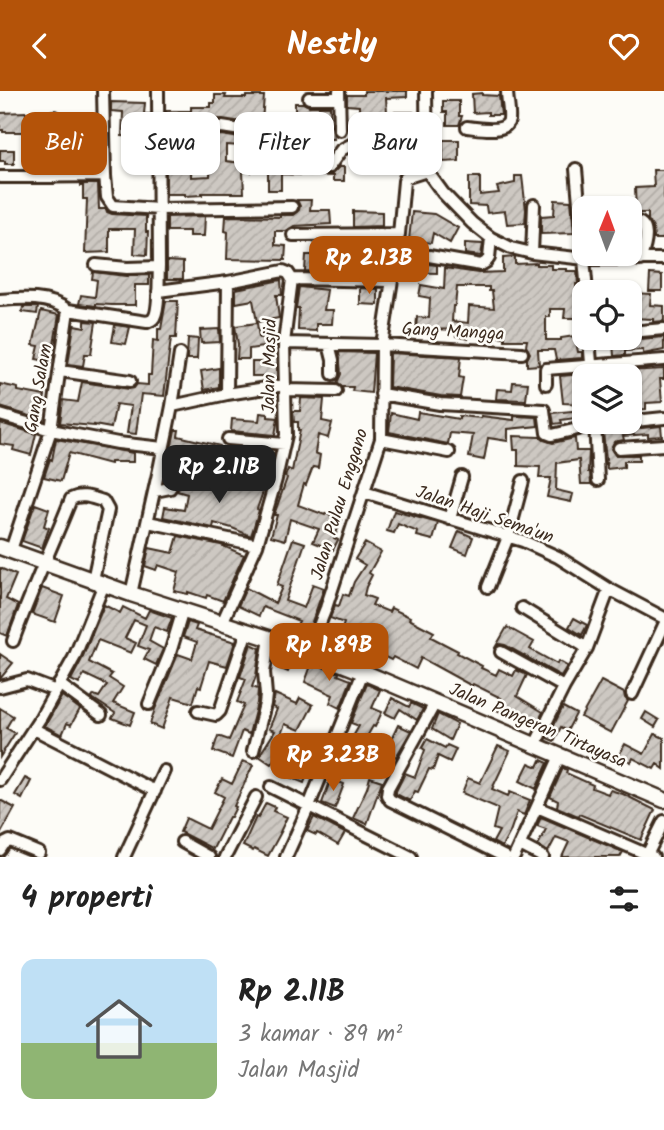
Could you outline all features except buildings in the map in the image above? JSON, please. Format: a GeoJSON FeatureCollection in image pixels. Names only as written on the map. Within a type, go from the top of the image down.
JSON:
{"type":"FeatureCollection","features":[{"type":"Feature","properties":{"kind":"main road","name":"Jalan Pangeran Tirtayasa"},"geometry":{"type":"LineString","coordinates":[[6,548],[131,594],[309,651],[664,800]]}},
{"type":"Feature","properties":{"kind":"street"},"geometry":{"type":"LineString","coordinates":[[103,91],[104,176],[107,197],[113,206],[159,209],[292,207]]}},
{"type":"Feature","properties":{"kind":"street"},"geometry":{"type":"LineString","coordinates":[[158,91],[158,112]]}},
{"type":"Feature","properties":{"kind":"street"},"geometry":{"type":"LineString","coordinates":[[426,91],[426,112]]}},
{"type":"Feature","properties":{"kind":"street"},"geometry":{"type":"LineString","coordinates":[[467,128],[506,126],[509,121],[507,91]]}},
{"type":"Feature","properties":{"kind":"street"},"geometry":{"type":"LineString","coordinates":[[309,98],[339,94],[340,129]]}},
{"type":"Feature","properties":{"kind":"street"},"geometry":{"type":"LineString","coordinates":[[334,160],[341,150],[348,146]]}},
{"type":"Feature","properties":{"kind":"street"},"geometry":{"type":"LineString","coordinates":[[576,169],[579,196]]}},
{"type":"Feature","properties":{"kind":"street"},"geometry":{"type":"LineString","coordinates":[[0,300],[46,300],[60,304],[68,310],[147,322],[153,319],[159,267],[159,175]]}},
{"type":"Feature","properties":{"kind":"street","name":"Jalan Pulau Enggano"},"geometry":{"type":"LineString","coordinates":[[309,651],[326,608],[381,439],[382,345],[404,181],[405,178],[414,175]]}},
{"type":"Feature","properties":{"kind":"street"},"geometry":{"type":"LineString","coordinates":[[430,175],[472,223],[491,237],[512,248],[572,258]]}},
{"type":"Feature","properties":{"kind":"street"},"geometry":{"type":"LineString","coordinates":[[0,177],[104,176]]}},
{"type":"Feature","properties":{"kind":"street"},"geometry":{"type":"LineString","coordinates":[[532,253],[534,205]]}},
{"type":"Feature","properties":{"kind":"street"},"geometry":{"type":"LineString","coordinates":[[642,223],[646,229],[642,253]]}},
{"type":"Feature","properties":{"kind":"street"},"geometry":{"type":"LineString","coordinates":[[293,235],[399,234]]}},
{"type":"Feature","properties":{"kind":"street"},"geometry":{"type":"LineString","coordinates":[[429,256],[481,265],[489,258],[491,237]]}},
{"type":"Feature","properties":{"kind":"street"},"geometry":{"type":"LineString","coordinates":[[642,260],[664,259]]}},
{"type":"Feature","properties":{"kind":"street"},"geometry":{"type":"LineString","coordinates":[[96,265],[159,267]]}},
{"type":"Feature","properties":{"kind":"street"},"geometry":{"type":"LineString","coordinates":[[158,291],[287,275],[392,281]]}},
{"type":"Feature","properties":{"kind":"street","name":"Jalan Masjid"},"geometry":{"type":"LineString","coordinates":[[222,623],[257,545],[286,435],[284,343],[287,275]]}},
{"type":"Feature","properties":{"kind":"street"},"geometry":{"type":"LineString","coordinates":[[227,394],[228,282]]}},
{"type":"Feature","properties":{"kind":"street","name":"Gang Salam"},"geometry":{"type":"LineString","coordinates":[[6,548],[51,430],[68,310]]}},
{"type":"Feature","properties":{"kind":"street"},"geometry":{"type":"LineString","coordinates":[[642,331],[664,329]]}},
{"type":"Feature","properties":{"kind":"street","name":"Gang Mangga"},"geometry":{"type":"LineString","coordinates":[[284,343],[382,345],[522,353]]}},
{"type":"Feature","properties":{"kind":"street"},"geometry":{"type":"LineString","coordinates":[[330,344],[333,374]]}},
{"type":"Feature","properties":{"kind":"street"},"geometry":{"type":"LineString","coordinates":[[131,594],[155,491],[166,466],[163,448],[180,354]]}},
{"type":"Feature","properties":{"kind":"street"},"geometry":{"type":"LineString","coordinates":[[634,364],[664,359]]}},
{"type":"Feature","properties":{"kind":"street"},"geometry":{"type":"LineString","coordinates":[[546,384],[547,369],[572,370]]}},
{"type":"Feature","properties":{"kind":"street"},"geometry":{"type":"LineString","coordinates":[[60,371],[130,381]]}},
{"type":"Feature","properties":{"kind":"street"},"geometry":{"type":"LineString","coordinates":[[172,406],[227,394],[285,388],[336,391]]}},
{"type":"Feature","properties":{"kind":"street"},"geometry":{"type":"LineString","coordinates":[[381,394],[440,404],[544,409],[547,433],[552,435],[572,430]]}},
{"type":"Feature","properties":{"kind":"street"},"geometry":{"type":"LineString","coordinates":[[0,415],[51,430],[118,443],[163,448]]}},
{"type":"Feature","properties":{"kind":"street"},"geometry":{"type":"LineString","coordinates":[[642,420],[664,418]]}},
{"type":"Feature","properties":{"kind":"street"},"geometry":{"type":"LineString","coordinates":[[596,434],[598,480]]}},
{"type":"Feature","properties":{"kind":"street"},"geometry":{"type":"LineString","coordinates":[[228,439],[284,444]]}},
{"type":"Feature","properties":{"kind":"street"},"geometry":{"type":"LineString","coordinates":[[381,439],[449,452]]}},
{"type":"Feature","properties":{"kind":"street"},"geometry":{"type":"LineString","coordinates":[[619,448],[664,445]]}},
{"type":"Feature","properties":{"kind":"street"},"geometry":{"type":"LineString","coordinates":[[166,466],[276,479]]}},
{"type":"Feature","properties":{"kind":"street"},"geometry":{"type":"LineString","coordinates":[[155,491],[170,488],[175,479],[174,473],[166,466]]}},
{"type":"Feature","properties":{"kind":"street"},"geometry":{"type":"LineString","coordinates":[[450,519],[462,477]]}},
{"type":"Feature","properties":{"kind":"street"},"geometry":{"type":"LineString","coordinates":[[488,587],[508,537],[523,481]]}},
{"type":"Feature","properties":{"kind":"street","name":"Jalan Haji Sema'un"},"geometry":{"type":"LineString","coordinates":[[364,492],[523,541],[558,557],[609,590],[664,618]]}},
{"type":"Feature","properties":{"kind":"street"},"geometry":{"type":"LineString","coordinates":[[0,781],[34,729],[74,658],[98,582],[108,510],[103,502],[84,496],[71,499],[25,606],[13,641]]}},
{"type":"Feature","properties":{"kind":"street"},"geometry":{"type":"LineString","coordinates":[[148,522],[257,545]]}},
{"type":"Feature","properties":{"kind":"street"},"geometry":{"type":"LineString","coordinates":[[535,745],[587,647],[609,590]]}},
{"type":"Feature","properties":{"kind":"street"},"geometry":{"type":"LineString","coordinates":[[522,607],[587,647]]}},
{"type":"Feature","properties":{"kind":"street"},"geometry":{"type":"LineString","coordinates":[[149,704],[170,653],[183,610]]}},
{"type":"Feature","properties":{"kind":"street"},"geometry":{"type":"LineString","coordinates":[[632,694],[664,625]]}},
{"type":"Feature","properties":{"kind":"street"},"geometry":{"type":"LineString","coordinates":[[198,711],[216,715],[220,711],[247,631]]}},
{"type":"Feature","properties":{"kind":"street"},"geometry":{"type":"LineString","coordinates":[[253,751],[265,704],[264,672],[270,639]]}},
{"type":"Feature","properties":{"kind":"street"},"geometry":{"type":"LineString","coordinates":[[501,652],[564,687]]}},
{"type":"Feature","properties":{"kind":"street"},"geometry":{"type":"LineString","coordinates":[[287,857],[363,672]]}},
{"type":"Feature","properties":{"kind":"street"},"geometry":{"type":"LineString","coordinates":[[0,687],[27,680],[57,687],[101,715]]}},
{"type":"Feature","properties":{"kind":"street"},"geometry":{"type":"LineString","coordinates":[[435,703],[388,788],[387,795],[390,800],[505,857]]}},
{"type":"Feature","properties":{"kind":"street"},"geometry":{"type":"LineString","coordinates":[[34,729],[155,791]]}},
{"type":"Feature","properties":{"kind":"street"},"geometry":{"type":"LineString","coordinates":[[514,857],[560,756]]}},
{"type":"Feature","properties":{"kind":"street"},"geometry":{"type":"LineString","coordinates":[[124,857],[164,771]]}},
{"type":"Feature","properties":{"kind":"street"},"geometry":{"type":"LineString","coordinates":[[271,787],[411,857]]}},
{"type":"Feature","properties":{"kind":"street"},"geometry":{"type":"LineString","coordinates":[[225,857],[256,797]]}},
{"type":"Feature","properties":{"kind":"street"},"geometry":{"type":"LineString","coordinates":[[537,807],[648,856],[664,821]]}},
{"type":"Feature","properties":{"kind":"street"},"geometry":{"type":"LineString","coordinates":[[0,850],[10,841],[38,853]]}},
{"type":"Feature","properties":{"kind":"street"},"geometry":{"type":"LineString","coordinates":[[181,842],[209,857]]}},
{"type":"Feature","properties":{"kind":"street"},"geometry":{"type":"LineString","coordinates":[[520,845],[543,857]]}}]}
